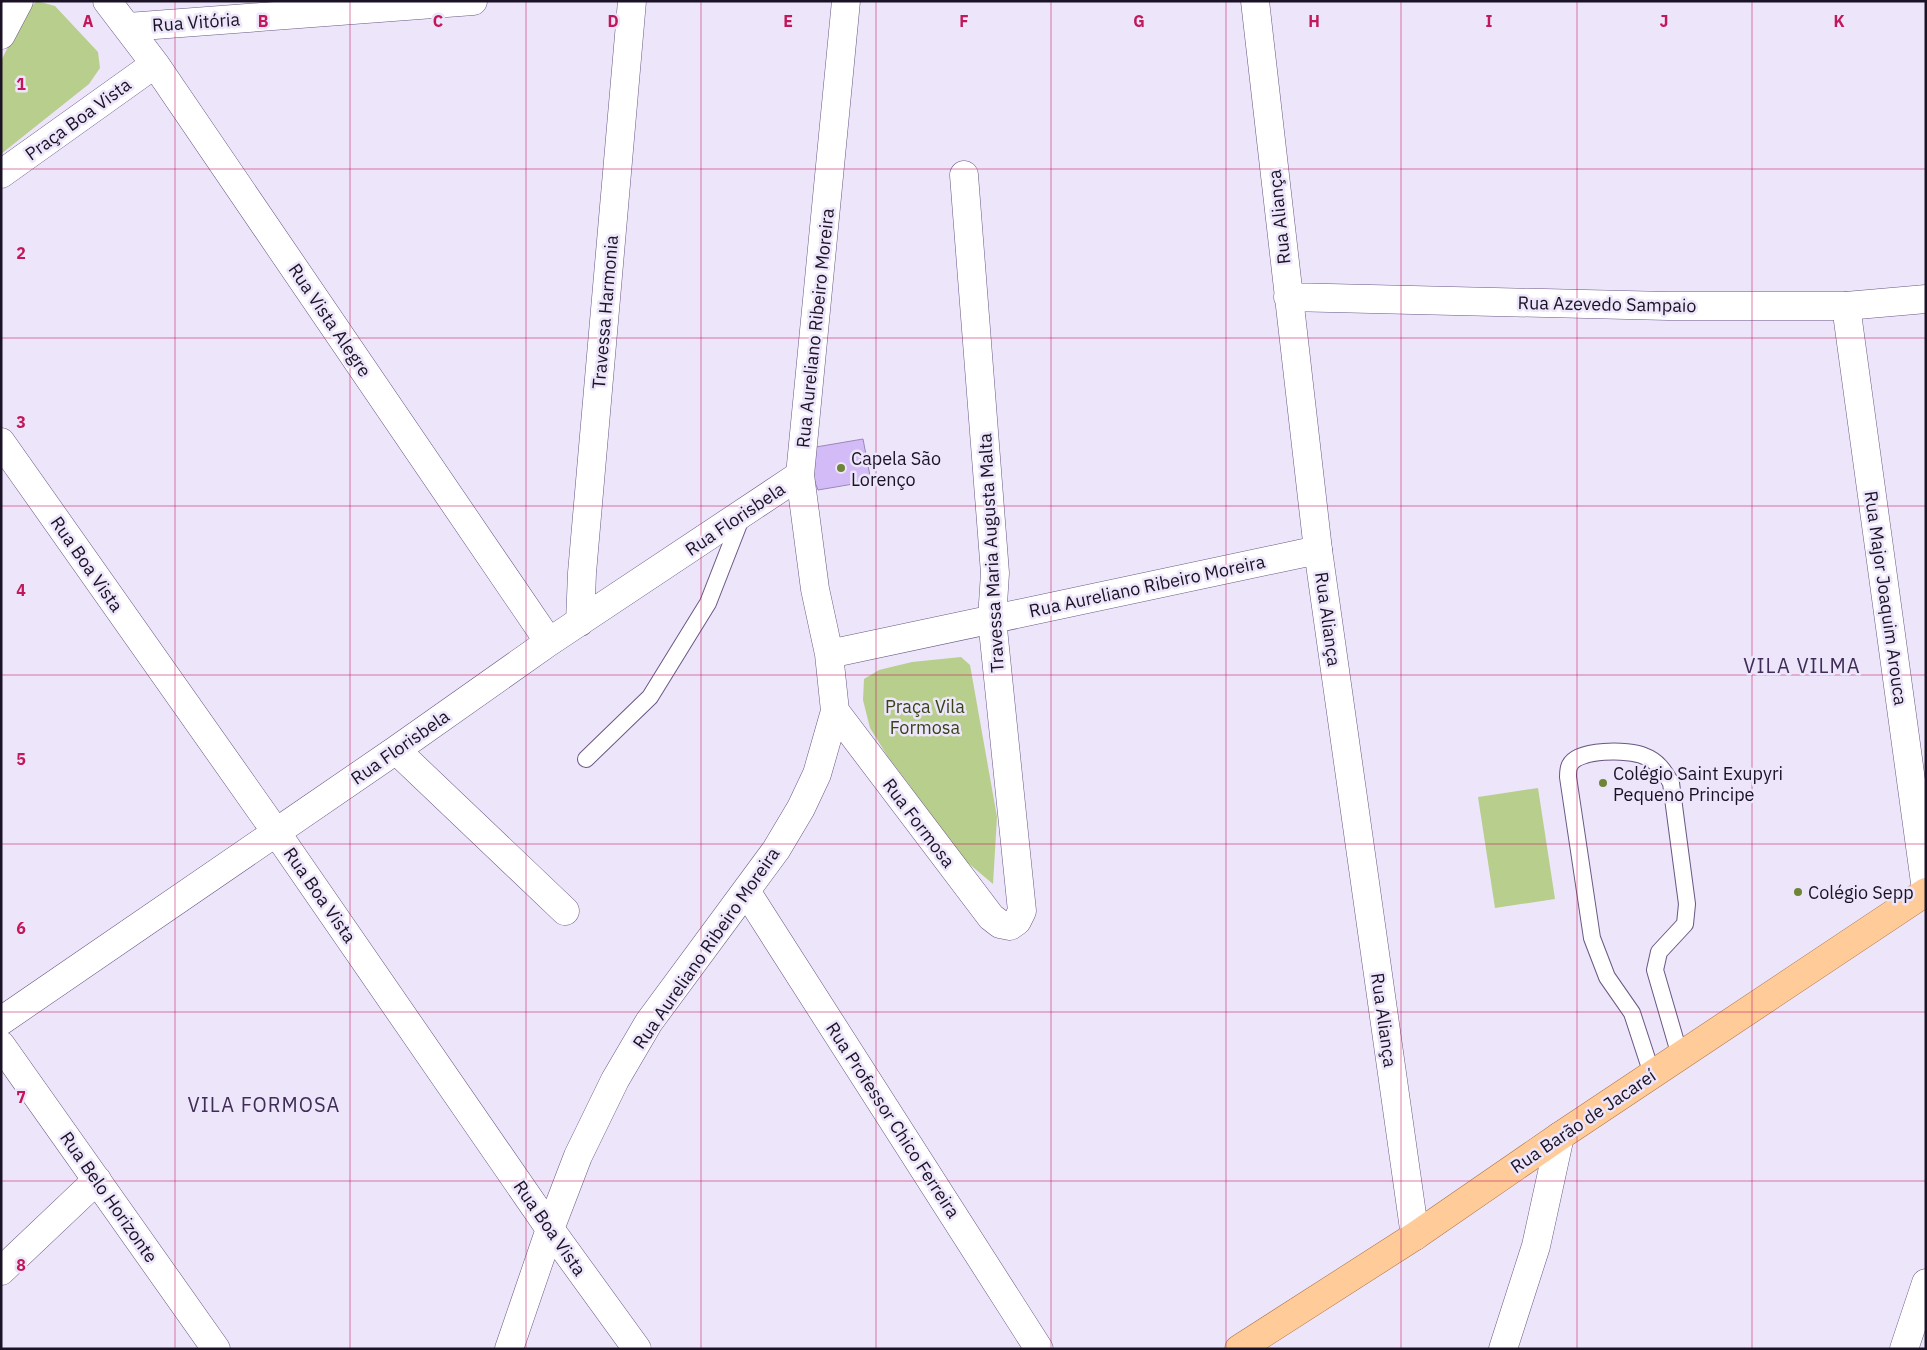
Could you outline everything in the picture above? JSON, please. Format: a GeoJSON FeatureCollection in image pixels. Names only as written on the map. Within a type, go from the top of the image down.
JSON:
{"type":"FeatureCollection","features":[{"type":"Feature","properties":{"kind":"main road","name":"Rua Barão de Jacareí"},"geometry":{"type":"LineString","coordinates":[[1239,1349],[1415,1236],[1560,1136],[1926,891]]}},
{"type":"Feature","properties":{"kind":"street"},"geometry":{"type":"LineString","coordinates":[[1,35],[19,1]]}},
{"type":"Feature","properties":{"kind":"street","name":"Rua Vista Alegre"},"geometry":{"type":"LineString","coordinates":[[107,1],[155,64],[549,642]]}},
{"type":"Feature","properties":{"kind":"street","name":"Rua Vitória"},"geometry":{"type":"LineString","coordinates":[[128,27],[473,1]]}},
{"type":"Feature","properties":{"kind":"street","name":"Travessa Harmonia"},"geometry":{"type":"LineString","coordinates":[[580,622],[582,573],[632,1]]}},
{"type":"Feature","properties":{"kind":"street","name":"Rua Aureliano Ribeiro Moreira"},"geometry":{"type":"LineString","coordinates":[[509,1349],[550,1229],[578,1156],[620,1071],[649,1022],[776,850],[801,808],[817,774],[835,711],[829,654],[815,589],[800,475],[846,1]]}},
{"type":"Feature","properties":{"kind":"street","name":"Rua Aliança"},"geometry":{"type":"LineString","coordinates":[[1255,1],[1318,550],[1415,1236]]}},
{"type":"Feature","properties":{"kind":"street","name":"Praça Boa Vista"},"geometry":{"type":"LineString","coordinates":[[1,174],[155,64]]}},
{"type":"Feature","properties":{"kind":"street","name":"Travessa Maria Augusta Malta"},"geometry":{"type":"LineString","coordinates":[[964,175],[994,573],[992,619],[1022,911],[1017,921],[1010,926]]}},
{"type":"Feature","properties":{"kind":"street","name":"Rua Azevedo Sampaio"},"geometry":{"type":"LineString","coordinates":[[1288,297],[1668,306],[1846,306],[1926,299]]}},
{"type":"Feature","properties":{"kind":"street","name":"Rua Major Joaquim Arouca"},"geometry":{"type":"LineString","coordinates":[[1846,306],[1926,891]]}},
{"type":"Feature","properties":{"kind":"street","name":"Rua Boa Vista"},"geometry":{"type":"LineString","coordinates":[[1,442],[276,832],[550,1229],[637,1349]]}},
{"type":"Feature","properties":{"kind":"street","name":"Rua Florisbela"},"geometry":{"type":"LineString","coordinates":[[1,1021],[396,750],[549,642],[800,475]]}},
{"type":"Feature","properties":{"kind":"street","name":"Rua Aureliano Ribeiro Moreira"},"geometry":{"type":"LineString","coordinates":[[829,654],[1318,550]]}},
{"type":"Feature","properties":{"kind":"street","name":"Rua Formosa"},"geometry":{"type":"LineString","coordinates":[[835,711],[991,917],[1000,924],[1010,926]]}},
{"type":"Feature","properties":{"kind":"street"},"geometry":{"type":"LineString","coordinates":[[396,750],[565,911]]}},
{"type":"Feature","properties":{"kind":"street","name":"Rua Professor Chico Ferreira"},"geometry":{"type":"LineString","coordinates":[[746,891],[1039,1349]]}},
{"type":"Feature","properties":{"kind":"street","name":"Rua Belo Horizonte"},"geometry":{"type":"LineString","coordinates":[[1,1045],[216,1349]]}},
{"type":"Feature","properties":{"kind":"street"},"geometry":{"type":"LineString","coordinates":[[1503,1349],[1536,1246],[1560,1136]]}},
{"type":"Feature","properties":{"kind":"street"},"geometry":{"type":"LineString","coordinates":[[1,1271],[97,1180]]}},
{"type":"Feature","properties":{"kind":"street"},"geometry":{"type":"LineString","coordinates":[[1904,1349],[1926,1283]]}},
{"type":"Feature","properties":{"kind":"lane"},"geometry":{"type":"LineString","coordinates":[[586,759],[650,697],[708,603],[742,514]]}},
{"type":"Feature","properties":{"kind":"lane"},"geometry":{"type":"LineString","coordinates":[[1652,1074],[1632,1013],[1608,977],[1592,938],[1568,777],[1570,764],[1580,755],[1610,751],[1643,755],[1661,766],[1671,783],[1687,904],[1685,924],[1659,952],[1655,970],[1680,1056]]}},
{"type":"Feature","properties":{"kind":"green space"},"geometry":{"type":"Polygon","coordinates":[[[37,1],[55,6],[98,52],[100,68],[89,84],[1,154],[1,61],[26,11],[37,1]]]}},
{"type":"Feature","properties":{"kind":"green space","name":"Praça Vila Formosa"},"geometry":{"type":"Polygon","coordinates":[[[961,657],[970,665],[997,817],[993,884],[955,852],[888,757],[870,728],[863,700],[864,679],[879,670],[912,662],[961,657]]]}},
{"type":"Feature","properties":{"kind":"green space"},"geometry":{"type":"Polygon","coordinates":[[[1538,788],[1555,899],[1495,908],[1478,797],[1538,788]]]}},
{"type":"Feature","properties":{"kind":"building","name":"Capela São Lorenço"},"geometry":{"type":"Polygon","coordinates":[[[863,439],[871,481],[818,490],[813,477],[816,447],[863,439]]]}},
{"type":"Feature","properties":{"kind":"place","name":"Capela São Lorenço"},"geometry":{"type":"Point","coordinates":[841,468]}},
{"type":"Feature","properties":{"kind":"place","name":"Colégio Saint Exupyri Pequeno Principe"},"geometry":{"type":"Point","coordinates":[1603,783]}},
{"type":"Feature","properties":{"kind":"place","name":"Colégio Sepp"},"geometry":{"type":"Point","coordinates":[1798,892]}},
{"type":"Feature","properties":{"kind":"district","name":"VILA VILMA"},"geometry":{"type":"Point","coordinates":[1802,665]}},
{"type":"Feature","properties":{"kind":"district","name":"VILA FORMOSA"},"geometry":{"type":"Point","coordinates":[264,1104]}}]}
